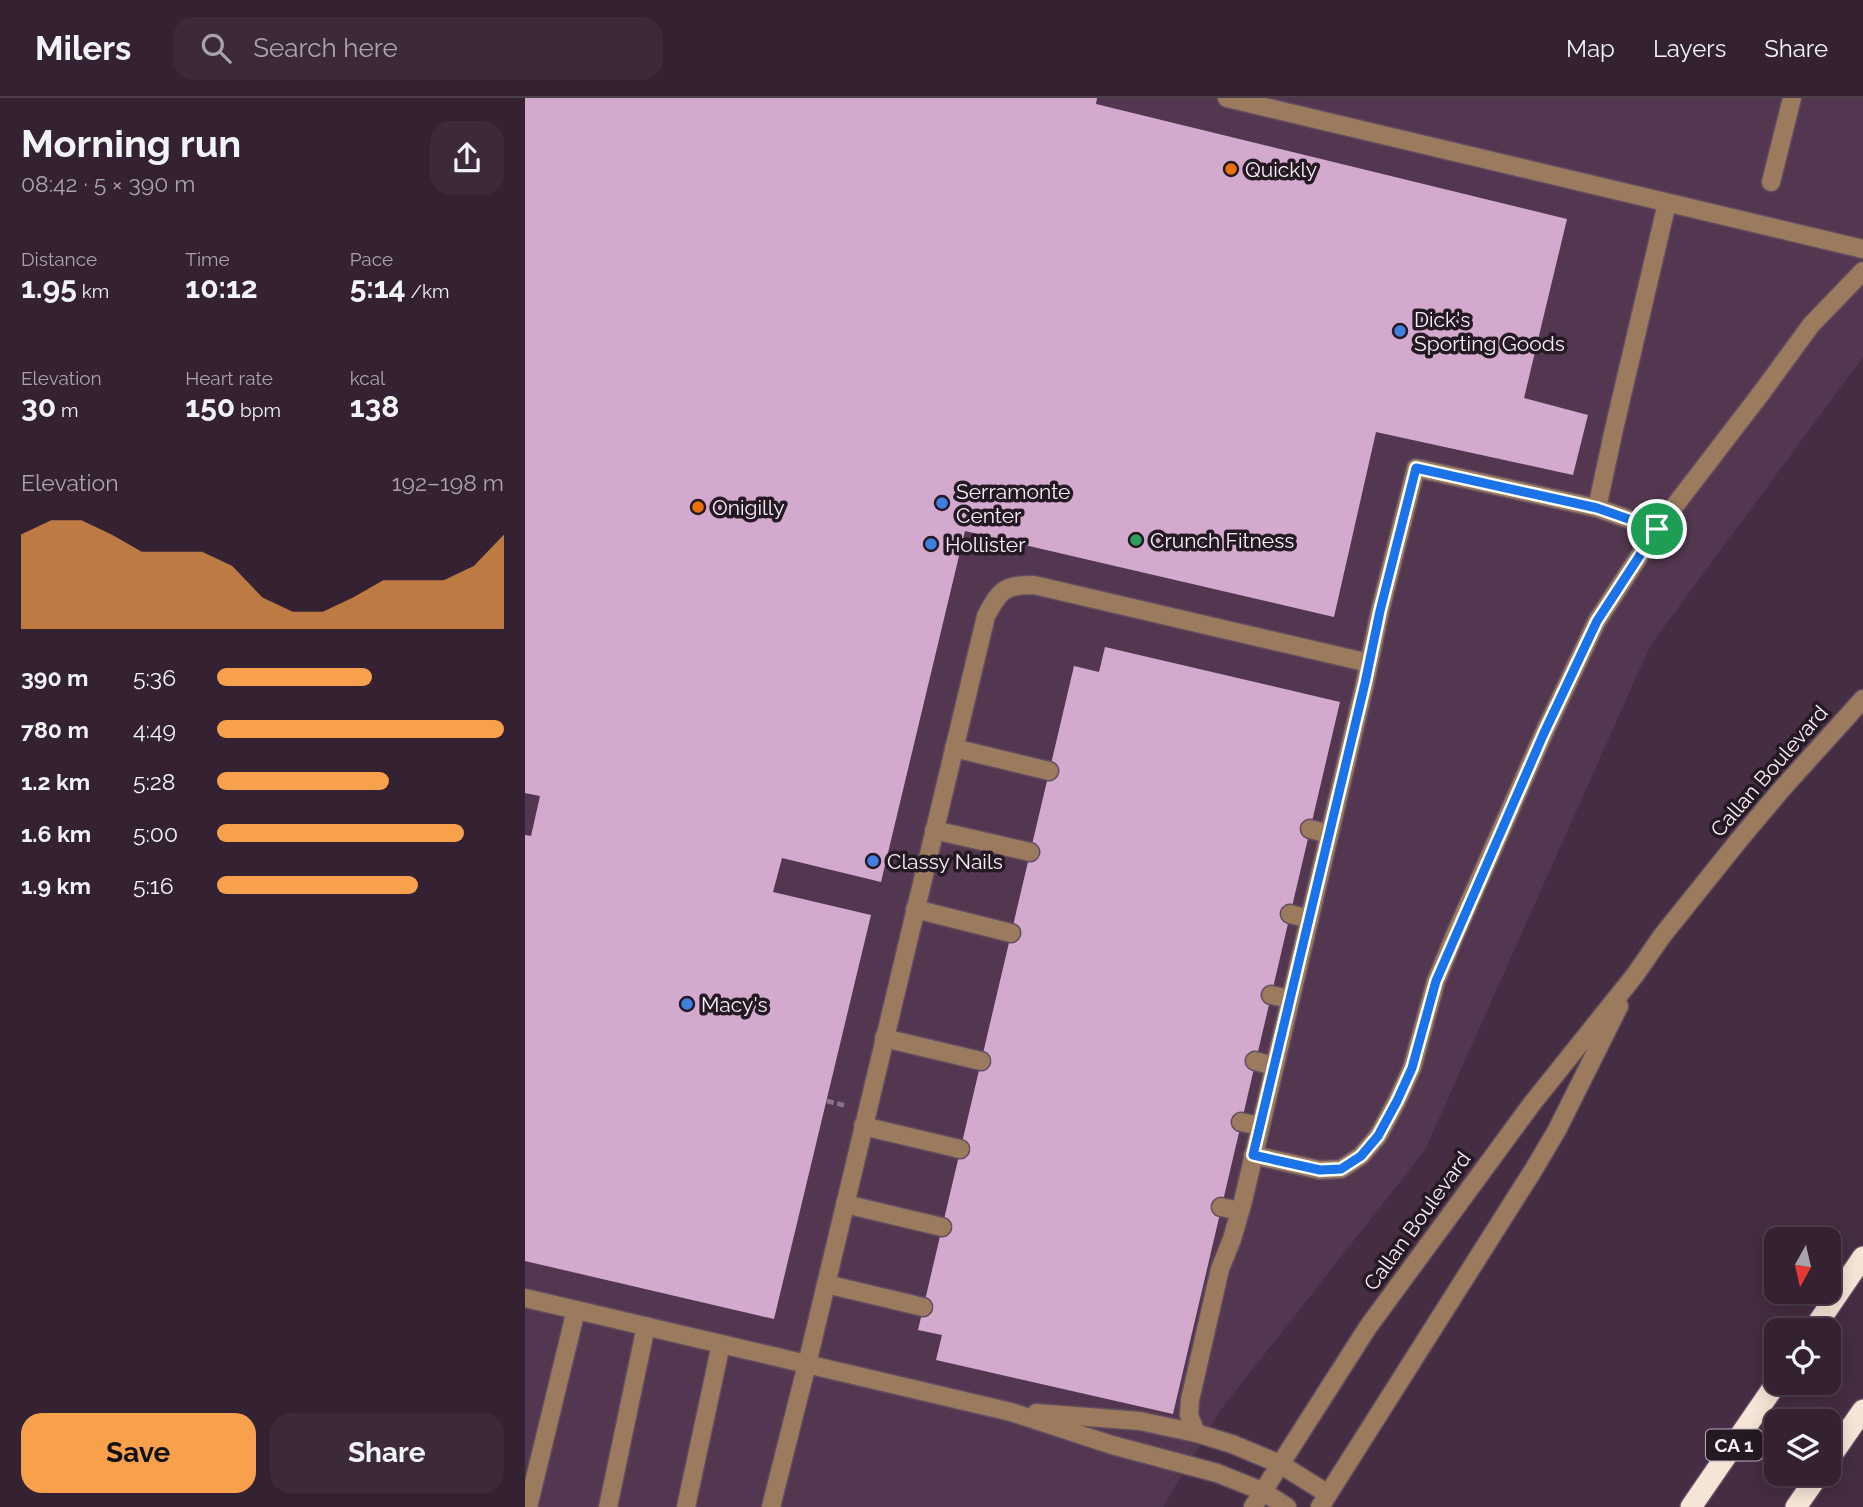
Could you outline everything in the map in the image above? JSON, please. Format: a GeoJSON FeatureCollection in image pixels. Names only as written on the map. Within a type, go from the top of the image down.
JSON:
{"type":"FeatureCollection","features":[{"type":"Feature","properties":{"kind":"highway"},"geometry":{"type":"LineString","coordinates":[[1821,1318],[1863,1257]]}},
{"type":"Feature","properties":{"kind":"highway","name":"CA 1"},"geometry":{"type":"LineString","coordinates":[[1691,1507],[1768,1395]]}},
{"type":"Feature","properties":{"kind":"highway"},"geometry":{"type":"LineString","coordinates":[[1841,1442],[1863,1410]]}},
{"type":"Feature","properties":{"kind":"highway"},"geometry":{"type":"LineString","coordinates":[[1797,1506],[1811,1486]]}},
{"type":"Feature","properties":{"kind":"street"},"geometry":{"type":"LineString","coordinates":[[1227,98],[1863,249]]}},
{"type":"Feature","properties":{"kind":"street"},"geometry":{"type":"LineString","coordinates":[[1771,182],[1791,98]]}},
{"type":"Feature","properties":{"kind":"street"},"geometry":{"type":"LineString","coordinates":[[1597,508],[1667,203]]}},
{"type":"Feature","properties":{"kind":"street"},"geometry":{"type":"LineString","coordinates":[[1253,1155],[1320,1170],[1341,1169],[1361,1156],[1378,1136],[1412,1068],[1436,981],[1544,733],[1597,621],[1657,529],[1811,325],[1863,271]]}},
{"type":"Feature","properties":{"kind":"street"},"geometry":{"type":"LineString","coordinates":[[1196,1433],[1189,1415],[1190,1400],[1220,1269],[1240,1210],[1416,468],[1597,508],[1657,529]]}},
{"type":"Feature","properties":{"kind":"street"},"geometry":{"type":"LineString","coordinates":[[771,1507],[986,616],[997,596],[1014,585],[1034,585],[1369,663]]}},
{"type":"Feature","properties":{"kind":"street","name":"Callan Boulevard"},"geometry":{"type":"LineString","coordinates":[[1252,1507],[1384,1303],[1531,1105],[1739,840],[1863,699]]}},
{"type":"Feature","properties":{"kind":"street"},"geometry":{"type":"LineString","coordinates":[[954,748],[1049,771]]}},
{"type":"Feature","properties":{"kind":"street"},"geometry":{"type":"LineString","coordinates":[[1310,829],[1329,834]]}},
{"type":"Feature","properties":{"kind":"street"},"geometry":{"type":"LineString","coordinates":[[934,830],[1030,852]]}},
{"type":"Feature","properties":{"kind":"street"},"geometry":{"type":"LineString","coordinates":[[915,909],[1011,933]]}},
{"type":"Feature","properties":{"kind":"street"},"geometry":{"type":"LineString","coordinates":[[1290,914],[1309,919]]}},
{"type":"Feature","properties":{"kind":"street","name":"Callan Boulevard"},"geometry":{"type":"LineString","coordinates":[[1324,1501],[1557,1130],[1635,975]]}},
{"type":"Feature","properties":{"kind":"street"},"geometry":{"type":"LineString","coordinates":[[1271,995],[1290,999]]}},
{"type":"Feature","properties":{"kind":"street"},"geometry":{"type":"LineString","coordinates":[[884,1038],[981,1061]]}},
{"type":"Feature","properties":{"kind":"street"},"geometry":{"type":"LineString","coordinates":[[1255,1061],[1274,1066]]}},
{"type":"Feature","properties":{"kind":"street"},"geometry":{"type":"LineString","coordinates":[[1241,1122],[1260,1126]]}},
{"type":"Feature","properties":{"kind":"street"},"geometry":{"type":"LineString","coordinates":[[863,1126],[960,1149]]}},
{"type":"Feature","properties":{"kind":"street"},"geometry":{"type":"LineString","coordinates":[[845,1204],[942,1227]]}},
{"type":"Feature","properties":{"kind":"street"},"geometry":{"type":"LineString","coordinates":[[1221,1207],[1240,1210]]}},
{"type":"Feature","properties":{"kind":"street"},"geometry":{"type":"LineString","coordinates":[[826,1284],[923,1307]]}},
{"type":"Feature","properties":{"kind":"street"},"geometry":{"type":"LineString","coordinates":[[525,1298],[1011,1412],[1112,1445],[1217,1473],[1262,1491],[1287,1507]]}},
{"type":"Feature","properties":{"kind":"street"},"geometry":{"type":"LineString","coordinates":[[529,1507],[576,1310]]}},
{"type":"Feature","properties":{"kind":"street"},"geometry":{"type":"LineString","coordinates":[[608,1507],[646,1326]]}},
{"type":"Feature","properties":{"kind":"street"},"geometry":{"type":"LineString","coordinates":[[686,1507],[721,1344]]}},
{"type":"Feature","properties":{"kind":"street"},"geometry":{"type":"LineString","coordinates":[[1011,1412],[1140,1421],[1196,1433],[1232,1444],[1280,1464],[1324,1501]]}},
{"type":"Feature","properties":{"kind":"shaded area","name":"Serramonte Center"},"geometry":{"type":"Polygon","coordinates":[[[525,98],[1863,98],[1863,357],[1650,646],[1425,1150],[1219,1412],[1163,1507],[525,1507],[525,98]]]}},
{"type":"Feature","properties":{"kind":"building","name":"Serramonte Center"},"geometry":{"type":"Polygon","coordinates":[[[525,98],[1097,98],[1096,104],[1567,219],[1524,398],[1588,415],[1573,475],[1376,432],[1334,617],[965,531],[881,882],[782,858],[773,892],[871,915],[774,1319],[525,1261],[525,835],[531,836],[540,796],[525,793],[525,98]]]}},
{"type":"Feature","properties":{"kind":"building"},"geometry":{"type":"Polygon","coordinates":[[[1105,647],[1340,702],[1173,1414],[936,1360],[942,1335],[918,1330],[1074,666],[1099,672],[1105,647]]]}},
{"type":"Feature","properties":{"kind":"place","name":"Quickly"},"geometry":{"type":"Point","coordinates":[1231,169]}},
{"type":"Feature","properties":{"kind":"place","name":"Dick's Sporting Goods"},"geometry":{"type":"Point","coordinates":[1400,331]}},
{"type":"Feature","properties":{"kind":"place","name":"Serramonte Center"},"geometry":{"type":"Point","coordinates":[942,503]}},
{"type":"Feature","properties":{"kind":"place","name":"Onigilly"},"geometry":{"type":"Point","coordinates":[698,507]}},
{"type":"Feature","properties":{"kind":"place","name":"Crunch Fitness"},"geometry":{"type":"Point","coordinates":[1136,540]}},
{"type":"Feature","properties":{"kind":"place","name":"Hollister"},"geometry":{"type":"Point","coordinates":[931,544]}},
{"type":"Feature","properties":{"kind":"place","name":"Classy Nails"},"geometry":{"type":"Point","coordinates":[873,861]}},
{"type":"Feature","properties":{"kind":"place","name":"Macy's"},"geometry":{"type":"Point","coordinates":[687,1004]}},
{"type":"Feature","properties":{"kind":"route"},"geometry":{"type":"LineString","coordinates":[[1416,468],[1597,508],[1657,529],[1597,621],[1544,733],[1455,934],[1436,981],[1412,1068],[1378,1136],[1361,1156],[1341,1169],[1320,1170],[1253,1155],[1416,468]]}}]}
